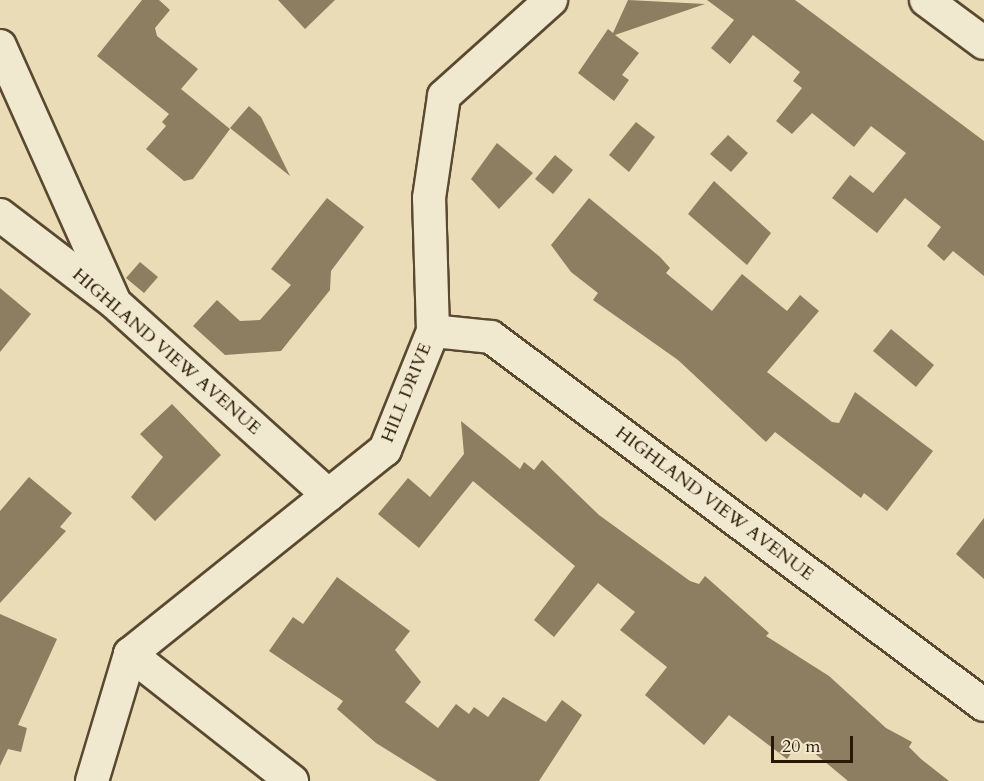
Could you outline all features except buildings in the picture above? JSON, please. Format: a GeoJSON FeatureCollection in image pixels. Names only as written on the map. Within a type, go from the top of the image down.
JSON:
{"type":"FeatureCollection","features":[{"type":"Feature","properties":{"kind":"street","name":"HILL DRIVE"},"geometry":{"type":"LineString","coordinates":[[130,654],[385,450],[433,331],[429,198],[444,96],[551,0]]}},
{"type":"Feature","properties":{"kind":"street"},"geometry":{"type":"LineString","coordinates":[[926,0],[984,43]]}},
{"type":"Feature","properties":{"kind":"street"},"geometry":{"type":"LineString","coordinates":[[0,46],[114,303]]}},
{"type":"Feature","properties":{"kind":"street","name":"HIGHLAND VIEW AVENUE"},"geometry":{"type":"LineString","coordinates":[[0,215],[114,303],[328,495]]}},
{"type":"Feature","properties":{"kind":"street","name":"HIGHLAND VIEW AVENUE"},"geometry":{"type":"LineString","coordinates":[[433,331],[490,337],[984,705]]}},
{"type":"Feature","properties":{"kind":"street"},"geometry":{"type":"LineString","coordinates":[[92,781],[130,654],[292,781]]}}]}
